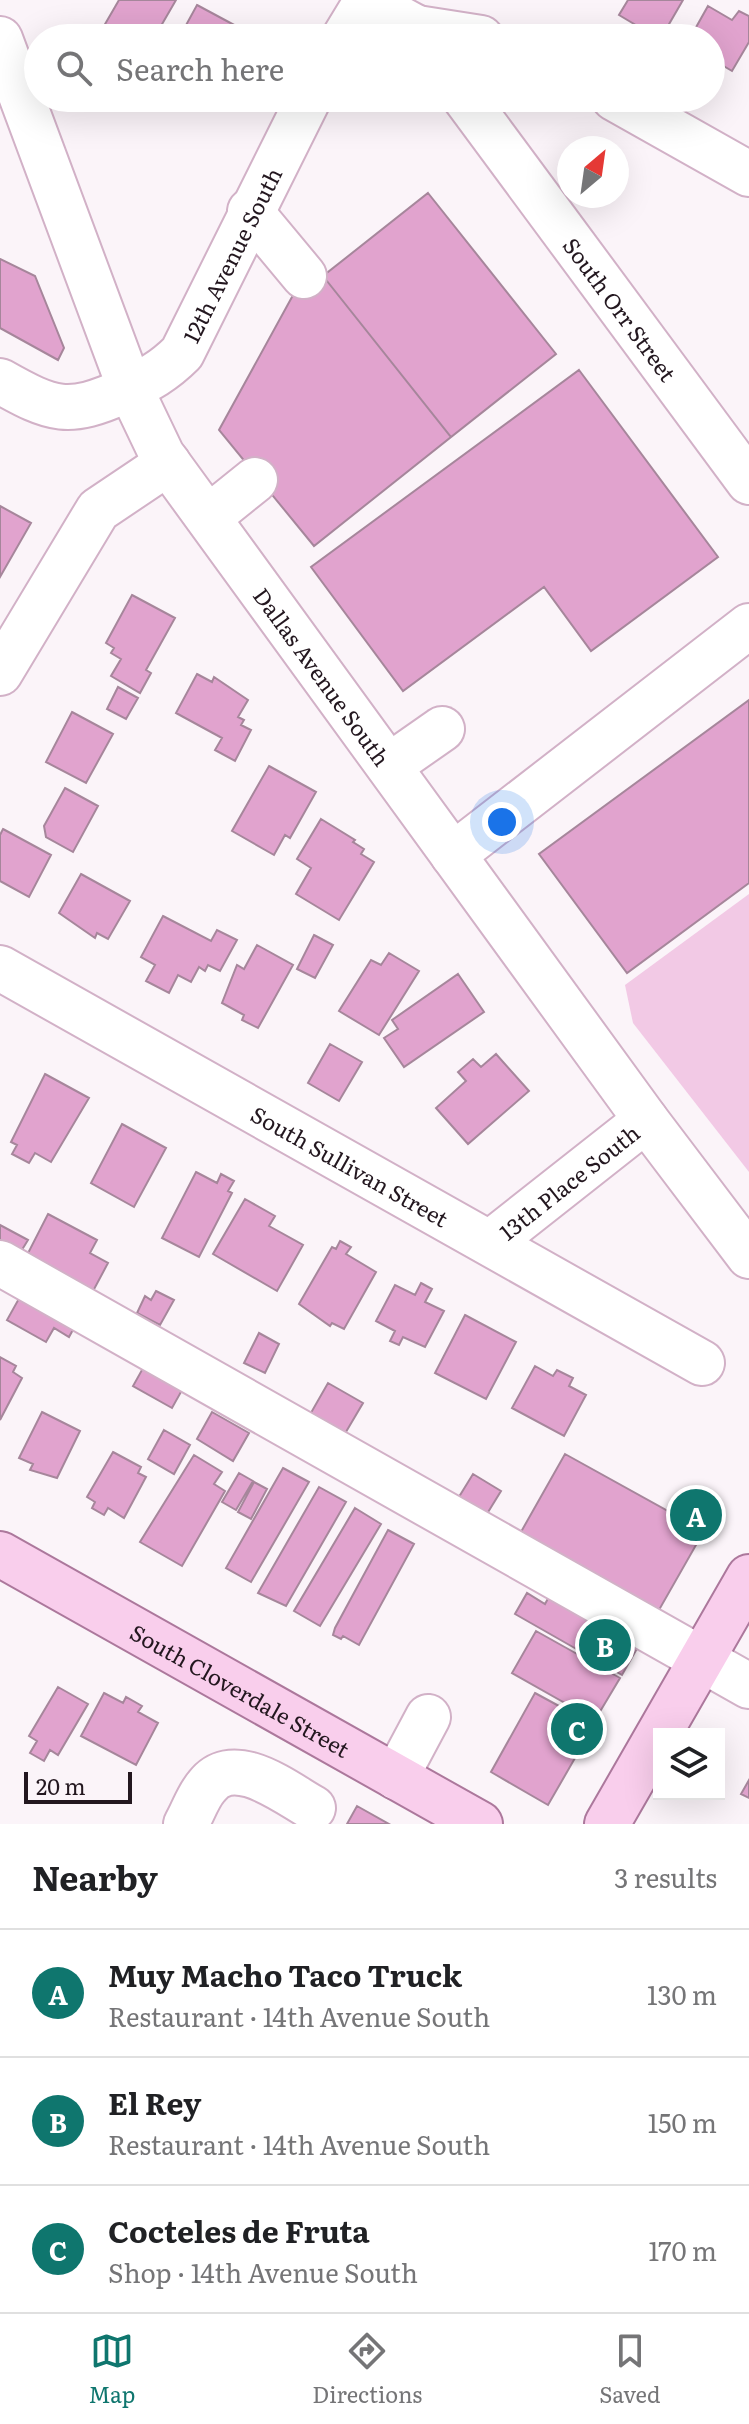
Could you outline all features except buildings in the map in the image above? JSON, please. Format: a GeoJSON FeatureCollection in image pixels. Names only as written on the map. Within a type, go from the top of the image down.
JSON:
{"type":"FeatureCollection","features":[{"type":"Feature","properties":{"kind":"main road","name":"South Cloverdale Street"},"geometry":{"type":"LineString","coordinates":[[0,1554],[480,1824]]}},
{"type":"Feature","properties":{"kind":"main road"},"geometry":{"type":"LineString","coordinates":[[607,1824],[749,1577]]}},
{"type":"Feature","properties":{"kind":"street"},"geometry":{"type":"LineString","coordinates":[[352,24],[366,0],[405,24]]}},
{"type":"Feature","properties":{"kind":"street","name":"Dallas Avenue South"},"geometry":{"type":"LineString","coordinates":[[0,41],[24,105]]}},
{"type":"Feature","properties":{"kind":"street","name":"Dallas Avenue South"},"geometry":{"type":"LineString","coordinates":[[27,112],[130,388],[168,463],[646,1120],[749,1256]]}},
{"type":"Feature","properties":{"kind":"street","name":"12th Avenue South"},"geometry":{"type":"LineString","coordinates":[[0,381],[35,401],[65,408],[90,406],[158,375],[182,353],[302,112]]}},
{"type":"Feature","properties":{"kind":"street","name":"South Orr Street"},"geometry":{"type":"LineString","coordinates":[[475,112],[749,482]]}},
{"type":"Feature","properties":{"kind":"street"},"geometry":{"type":"LineString","coordinates":[[639,112],[749,174]]}},
{"type":"Feature","properties":{"kind":"street"},"geometry":{"type":"LineString","coordinates":[[250,211],[304,276]]}},
{"type":"Feature","properties":{"kind":"street"},"geometry":{"type":"LineString","coordinates":[[0,673],[98,510],[168,463]]}},
{"type":"Feature","properties":{"kind":"street"},"geometry":{"type":"LineString","coordinates":[[209,517],[255,480]]}},
{"type":"Feature","properties":{"kind":"street"},"geometry":{"type":"LineString","coordinates":[[453,855],[749,626]]}},
{"type":"Feature","properties":{"kind":"street"},"geometry":{"type":"LineString","coordinates":[[389,766],[442,729]]}},
{"type":"Feature","properties":{"kind":"street","name":"South Sullivan Street"},"geometry":{"type":"LineString","coordinates":[[0,968],[702,1363]]}},
{"type":"Feature","properties":{"kind":"street","name":"13th Place South"},"geometry":{"type":"LineString","coordinates":[[490,1243],[646,1120]]}},
{"type":"Feature","properties":{"kind":"street"},"geometry":{"type":"LineString","coordinates":[[0,1263],[749,1686]]}},
{"type":"Feature","properties":{"kind":"street"},"geometry":{"type":"LineString","coordinates":[[396,1777],[428,1717]]}},
{"type":"Feature","properties":{"kind":"street"},"geometry":{"type":"LineString","coordinates":[[186,1824],[208,1783],[227,1773],[252,1774],[313,1808]]}},
{"type":"Feature","properties":{"kind":"shaded area"},"geometry":{"type":"Polygon","coordinates":[[[749,894],[749,1172],[633,1023],[625,985],[749,894]]]}},
{"type":"Feature","properties":{"kind":"place","name":"Muy Macho Taco Truck"},"geometry":{"type":"Point","coordinates":[696,1515]}},
{"type":"Feature","properties":{"kind":"place","name":"El Rey"},"geometry":{"type":"Point","coordinates":[605,1645]}},
{"type":"Feature","properties":{"kind":"place","name":"Cocteles de Fruta"},"geometry":{"type":"Point","coordinates":[577,1729]}}]}
